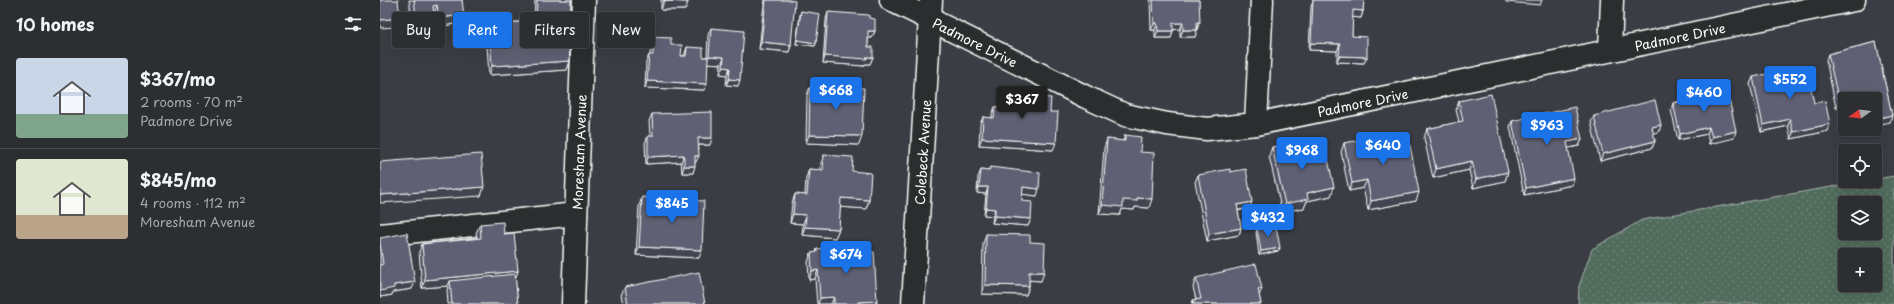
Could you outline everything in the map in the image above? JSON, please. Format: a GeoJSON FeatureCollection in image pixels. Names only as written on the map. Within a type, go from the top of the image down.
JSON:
{"type":"FeatureCollection","features":[{"type":"Feature","properties":{"kind":"street","name":"Moresham Avenue"},"geometry":{"type":"LineString","coordinates":[[573,304],[584,0]]}},
{"type":"Feature","properties":{"kind":"street","name":"Padmore Drive"},"geometry":{"type":"LineString","coordinates":[[891,0],[931,10],[1125,115],[1167,124],[1207,128],[1256,124],[1854,0]]}},
{"type":"Feature","properties":{"kind":"street"},"geometry":{"type":"LineString","coordinates":[[1256,124],[1262,0]]}},
{"type":"Feature","properties":{"kind":"street"},"geometry":{"type":"LineString","coordinates":[[1610,50],[1612,0]]}},
{"type":"Feature","properties":{"kind":"street","name":"Colebeck Avenue"},"geometry":{"type":"LineString","coordinates":[[913,304],[931,10]]}},
{"type":"Feature","properties":{"kind":"street"},"geometry":{"type":"LineString","coordinates":[[380,235],[576,214]]}},
{"type":"Feature","properties":{"kind":"green space"},"geometry":{"type":"Polygon","coordinates":[[[1894,176],[1894,304],[1578,304],[1579,286],[1592,249],[1642,220],[1838,186],[1838,188],[1882,188],[1882,178],[1894,176]]]}},
{"type":"Feature","properties":{"kind":"building"},"geometry":{"type":"Polygon","coordinates":[[[380,0],[398,0],[399,12],[392,12],[392,19],[380,20],[380,0]]]}},
{"type":"Feature","properties":{"kind":"building"},"geometry":{"type":"Polygon","coordinates":[[[414,0],[462,0],[464,12],[453,12],[453,16],[445,17],[445,12],[438,12],[437,5],[433,6],[434,12],[416,12],[414,0]]]}},
{"type":"Feature","properties":{"kind":"building"},"geometry":{"type":"Polygon","coordinates":[[[537,0],[571,0],[571,12],[536,12],[537,0]]]}},
{"type":"Feature","properties":{"kind":"building"},"geometry":{"type":"Polygon","coordinates":[[[688,0],[688,2],[664,1],[688,0]]]}},
{"type":"Feature","properties":{"kind":"building"},"geometry":{"type":"Polygon","coordinates":[[[766,0],[795,1],[791,45],[761,42],[766,0]]]}},
{"type":"Feature","properties":{"kind":"building"},"geometry":{"type":"Polygon","coordinates":[[[1153,0],[1199,0],[1200,22],[1197,22],[1197,30],[1183,30],[1183,23],[1173,23],[1173,31],[1158,31],[1157,23],[1154,24],[1153,0]]]}},
{"type":"Feature","properties":{"kind":"building"},"geometry":{"type":"Polygon","coordinates":[[[1313,0],[1364,0],[1363,11],[1353,10],[1352,36],[1367,37],[1367,57],[1339,56],[1340,44],[1311,43],[1313,0]]]}},
{"type":"Feature","properties":{"kind":"building"},"geometry":{"type":"Polygon","coordinates":[[[801,11],[820,14],[816,43],[797,40],[801,11]]]}},
{"type":"Feature","properties":{"kind":"building"},"geometry":{"type":"Polygon","coordinates":[[[828,12],[869,15],[869,18],[875,19],[875,31],[868,31],[868,47],[873,47],[873,57],[866,57],[867,59],[825,56],[828,12]]]}},
{"type":"Feature","properties":{"kind":"building"},"geometry":{"type":"Polygon","coordinates":[[[520,22],[520,48],[569,48],[570,61],[492,66],[491,48],[512,48],[512,23],[520,22]]]}},
{"type":"Feature","properties":{"kind":"building"},"geometry":{"type":"Polygon","coordinates":[[[711,28],[744,31],[740,80],[729,79],[730,68],[723,67],[724,57],[709,56],[711,28]]]}},
{"type":"Feature","properties":{"kind":"building"},"geometry":{"type":"Polygon","coordinates":[[[655,37],[671,38],[671,45],[682,45],[681,56],[686,56],[687,47],[703,48],[703,57],[708,57],[707,84],[647,81],[649,55],[653,55],[653,48],[655,48],[655,37]]]}},
{"type":"Feature","properties":{"kind":"building"},"geometry":{"type":"Polygon","coordinates":[[[1876,42],[1892,115],[1882,117],[1882,92],[1838,92],[1838,98],[1828,54],[1876,42]]]}},
{"type":"Feature","properties":{"kind":"building"},"geometry":{"type":"Polygon","coordinates":[[[1806,66],[1814,103],[1825,101],[1830,124],[1793,132],[1790,119],[1763,125],[1753,77],[1806,66]]]}},
{"type":"Feature","properties":{"kind":"building"},"geometry":{"type":"Polygon","coordinates":[[[1704,86],[1707,99],[1728,94],[1736,131],[1712,137],[1709,127],[1680,134],[1673,103],[1685,101],[1683,91],[1704,86]]]}},
{"type":"Feature","properties":{"kind":"building"},"geometry":{"type":"Polygon","coordinates":[[[810,87],[864,88],[862,136],[809,135],[810,87]]]}},
{"type":"Feature","properties":{"kind":"building"},"geometry":{"type":"Polygon","coordinates":[[[1491,94],[1508,172],[1476,179],[1472,161],[1436,169],[1427,129],[1463,121],[1459,101],[1491,94]]]}},
{"type":"Feature","properties":{"kind":"building"},"geometry":{"type":"Polygon","coordinates":[[[1002,95],[1051,98],[1050,112],[1058,112],[1056,143],[982,138],[983,117],[994,118],[995,107],[1001,107],[1002,95]]]}},
{"type":"Feature","properties":{"kind":"building"},"geometry":{"type":"Polygon","coordinates":[[[1655,100],[1661,125],[1652,127],[1655,141],[1603,154],[1594,116],[1655,100]]]}},
{"type":"Feature","properties":{"kind":"building"},"geometry":{"type":"Polygon","coordinates":[[[1575,107],[1582,139],[1567,142],[1574,178],[1526,188],[1512,121],[1575,107]]]}},
{"type":"Feature","properties":{"kind":"building"},"geometry":{"type":"Polygon","coordinates":[[[712,112],[712,138],[698,138],[699,156],[695,156],[695,166],[684,166],[684,155],[648,157],[648,136],[653,136],[652,114],[712,112]]]}},
{"type":"Feature","properties":{"kind":"building"},"geometry":{"type":"Polygon","coordinates":[[[1391,134],[1393,143],[1409,140],[1419,192],[1371,201],[1367,180],[1352,183],[1344,143],[1391,134]]]}},
{"type":"Feature","properties":{"kind":"building"},"geometry":{"type":"Polygon","coordinates":[[[1125,135],[1141,137],[1140,152],[1154,153],[1152,199],[1137,198],[1137,201],[1123,200],[1123,207],[1102,205],[1107,139],[1125,141],[1125,135]]]}},
{"type":"Feature","properties":{"kind":"building"},"geometry":{"type":"Polygon","coordinates":[[[1297,142],[1299,152],[1325,146],[1334,187],[1307,193],[1308,199],[1285,204],[1272,147],[1297,142]]]}},
{"type":"Feature","properties":{"kind":"building"},"geometry":{"type":"Polygon","coordinates":[[[481,154],[484,187],[380,195],[380,162],[481,154]]]}},
{"type":"Feature","properties":{"kind":"building"},"geometry":{"type":"Polygon","coordinates":[[[824,155],[853,157],[852,171],[871,173],[869,200],[841,198],[839,229],[805,227],[806,215],[793,214],[795,194],[807,195],[809,169],[823,170],[824,155]]]}},
{"type":"Feature","properties":{"kind":"building"},"geometry":{"type":"Polygon","coordinates":[[[990,167],[1040,173],[1039,189],[1023,187],[1022,201],[1032,202],[1031,219],[995,216],[995,209],[986,208],[988,187],[979,187],[981,170],[989,171],[990,167]]]}},
{"type":"Feature","properties":{"kind":"building"},"geometry":{"type":"Polygon","coordinates":[[[1230,169],[1230,172],[1246,169],[1252,202],[1237,205],[1241,228],[1209,234],[1198,175],[1230,169]]]}},
{"type":"Feature","properties":{"kind":"building"},"geometry":{"type":"Polygon","coordinates":[[[642,197],[704,201],[702,250],[639,247],[642,197]]]}},
{"type":"Feature","properties":{"kind":"building"},"geometry":{"type":"Polygon","coordinates":[[[503,222],[504,234],[514,233],[518,271],[425,280],[422,244],[481,238],[480,224],[503,222]]]}},
{"type":"Feature","properties":{"kind":"building"},"geometry":{"type":"Polygon","coordinates":[[[1276,226],[1280,248],[1261,251],[1257,229],[1276,226]]]}},
{"type":"Feature","properties":{"kind":"building"},"geometry":{"type":"Polygon","coordinates":[[[407,233],[415,282],[394,285],[394,288],[380,291],[380,265],[383,264],[380,238],[407,233]]]}},
{"type":"Feature","properties":{"kind":"building"},"geometry":{"type":"Polygon","coordinates":[[[986,234],[1030,235],[1030,242],[1045,243],[1044,272],[1029,272],[1029,286],[985,285],[986,234]]]}},
{"type":"Feature","properties":{"kind":"building"},"geometry":{"type":"Polygon","coordinates":[[[854,244],[855,254],[874,252],[877,301],[858,302],[858,304],[834,304],[834,297],[820,298],[818,270],[812,271],[811,253],[817,252],[817,249],[854,244]]]}},
{"type":"Feature","properties":{"kind":"building"},"geometry":{"type":"Polygon","coordinates":[[[1256,264],[1262,289],[1258,289],[1261,304],[1194,304],[1193,300],[1201,299],[1196,278],[1256,264]]]}},
{"type":"Feature","properties":{"kind":"building"},"geometry":{"type":"Polygon","coordinates":[[[699,272],[705,304],[628,304],[625,287],[699,272]]]}},
{"type":"Feature","properties":{"kind":"building"},"geometry":{"type":"Polygon","coordinates":[[[515,274],[518,304],[452,304],[450,281],[515,274]]]}}]}
